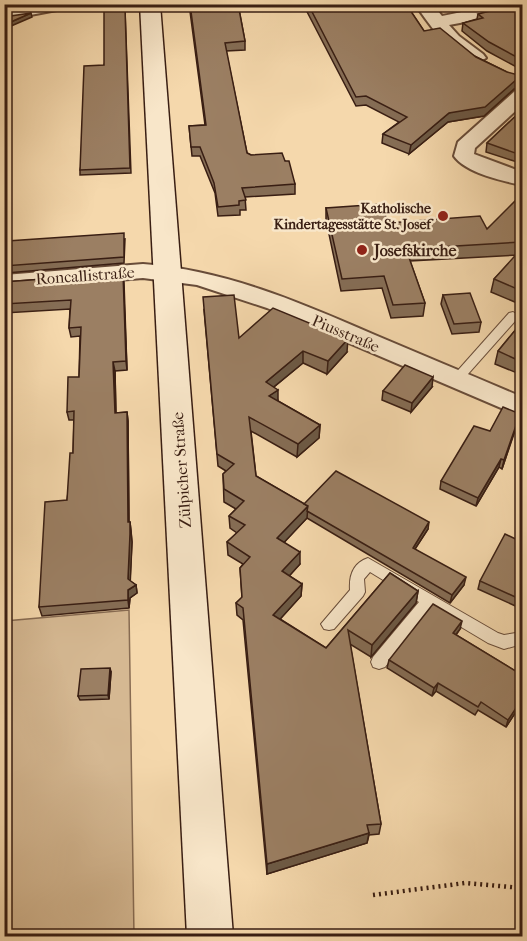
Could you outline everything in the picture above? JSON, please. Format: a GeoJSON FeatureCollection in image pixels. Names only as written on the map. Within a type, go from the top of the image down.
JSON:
{"type":"FeatureCollection","features":[{"type":"Feature","properties":{"kind":"street"},"geometry":{"type":"LineString","coordinates":[[4,15],[62,4]]}},
{"type":"Feature","properties":{"kind":"street","name":"Zülpicher Straße"},"geometry":{"type":"LineString","coordinates":[[150,4],[166,272],[175,363],[210,936]]}},
{"type":"Feature","properties":{"kind":"street"},"geometry":{"type":"LineString","coordinates":[[423,4],[436,22],[463,49],[495,67]]}},
{"type":"Feature","properties":{"kind":"street"},"geometry":{"type":"LineString","coordinates":[[436,22],[481,14],[503,4]]}},
{"type":"Feature","properties":{"kind":"street"},"geometry":{"type":"LineString","coordinates":[[522,95],[465,146],[464,156],[477,164],[522,179]]}},
{"type":"Feature","properties":{"kind":"street","name":"Roncallistraße"},"geometry":{"type":"LineString","coordinates":[[4,282],[124,272],[166,272]]}},
{"type":"Feature","properties":{"kind":"street","name":"Piusstraße"},"geometry":{"type":"LineString","coordinates":[[166,272],[211,280],[272,301],[522,408]]}},
{"type":"Feature","properties":{"kind":"lane"},"geometry":{"type":"LineString","coordinates":[[456,380],[513,316]]}},
{"type":"Feature","properties":{"kind":"lane"},"geometry":{"type":"LineString","coordinates":[[329,624],[358,592],[356,578],[368,564],[493,638],[504,642],[522,638]]}},
{"type":"Feature","properties":{"kind":"lane"},"geometry":{"type":"LineString","coordinates":[[380,662],[429,600]]}},
{"type":"Feature","properties":{"kind":"path"},"geometry":{"type":"LineString","coordinates":[[373,895],[442,883],[477,882],[522,888]]}},
{"type":"Feature","properties":{"kind":"shaded area"},"geometry":{"type":"Polygon","coordinates":[[[129,610],[134,936],[5,936],[5,621],[129,610]]]}},
{"type":"Feature","properties":{"kind":"building"},"geometry":{"type":"Polygon","coordinates":[[[190,4],[238,4],[245,41],[225,43],[247,153],[251,155],[282,153],[285,161],[289,161],[295,184],[242,188],[246,200],[239,201],[239,205],[218,207],[214,183],[200,147],[191,147],[189,126],[206,125],[190,4]]]}},
{"type":"Feature","properties":{"kind":"building"},"geometry":{"type":"Polygon","coordinates":[[[308,4],[406,4],[424,31],[440,28],[476,57],[507,72],[522,76],[522,79],[516,80],[485,107],[449,113],[411,145],[383,134],[407,117],[366,96],[356,97],[308,4]]]}},
{"type":"Feature","properties":{"kind":"building"},"geometry":{"type":"Polygon","coordinates":[[[502,4],[522,4],[522,60],[489,42],[463,23],[483,18],[478,14],[490,11],[502,4]]]}},
{"type":"Feature","properties":{"kind":"building"},"geometry":{"type":"Polygon","coordinates":[[[104,9],[125,9],[130,168],[80,170],[84,66],[104,65],[104,9]]]}},
{"type":"Feature","properties":{"kind":"building"},"geometry":{"type":"Polygon","coordinates":[[[31,13],[4,25],[4,17],[31,13]]]}},
{"type":"Feature","properties":{"kind":"building"},"geometry":{"type":"Polygon","coordinates":[[[522,110],[522,150],[518,154],[487,143],[522,110]]]}},
{"type":"Feature","properties":{"kind":"building"},"geometry":{"type":"Polygon","coordinates":[[[516,200],[522,201],[522,242],[406,249],[425,303],[393,305],[384,276],[342,279],[326,208],[382,204],[388,223],[480,216],[487,229],[516,200]]]}},
{"type":"Feature","properties":{"kind":"building"},"geometry":{"type":"Polygon","coordinates":[[[124,233],[124,257],[4,266],[7,241],[124,233]]]}},
{"type":"Feature","properties":{"kind":"building"},"geometry":{"type":"Polygon","coordinates":[[[522,248],[522,291],[494,279],[522,248]]]}},
{"type":"Feature","properties":{"kind":"building"},"geometry":{"type":"Polygon","coordinates":[[[123,273],[126,361],[113,362],[115,413],[127,412],[128,522],[130,522],[128,579],[136,585],[128,590],[128,600],[39,607],[45,502],[67,500],[70,453],[73,453],[74,411],[67,412],[68,377],[79,377],[81,327],[69,328],[71,300],[4,304],[4,282],[123,273]]]}},
{"type":"Feature","properties":{"kind":"building"},"geometry":{"type":"Polygon","coordinates":[[[470,293],[481,322],[454,324],[443,295],[470,293]]]}},
{"type":"Feature","properties":{"kind":"building"},"geometry":{"type":"Polygon","coordinates":[[[234,295],[239,338],[273,308],[348,339],[328,361],[303,351],[266,382],[278,390],[269,396],[320,425],[298,444],[249,417],[256,476],[308,506],[277,538],[300,552],[282,571],[302,584],[273,615],[326,648],[390,573],[418,591],[372,645],[348,630],[381,824],[367,825],[369,833],[267,864],[243,608],[236,603],[242,597],[240,568],[250,557],[227,542],[245,525],[229,516],[244,501],[224,489],[223,474],[234,464],[217,454],[203,297],[234,295]]]}},
{"type":"Feature","properties":{"kind":"building"},"geometry":{"type":"Polygon","coordinates":[[[522,322],[522,362],[498,351],[522,322]]]}},
{"type":"Feature","properties":{"kind":"building"},"geometry":{"type":"Polygon","coordinates":[[[405,365],[433,377],[412,403],[383,391],[405,365]]]}},
{"type":"Feature","properties":{"kind":"building"},"geometry":{"type":"Polygon","coordinates":[[[503,407],[520,414],[504,460],[501,459],[478,498],[441,481],[474,426],[490,431],[503,407]]]}},
{"type":"Feature","properties":{"kind":"building"},"geometry":{"type":"Polygon","coordinates":[[[336,471],[429,522],[413,548],[466,577],[452,595],[307,511],[308,506],[304,504],[336,471]]]}},
{"type":"Feature","properties":{"kind":"building"},"geometry":{"type":"Polygon","coordinates":[[[505,534],[522,542],[520,558],[522,559],[522,600],[480,581],[505,534]]]}},
{"type":"Feature","properties":{"kind":"building"},"geometry":{"type":"Polygon","coordinates":[[[433,604],[462,621],[453,633],[522,675],[522,699],[508,720],[481,702],[478,707],[438,683],[434,688],[389,660],[433,604]]]}},
{"type":"Feature","properties":{"kind":"building"},"geometry":{"type":"Polygon","coordinates":[[[110,668],[108,695],[78,696],[81,669],[110,668]]]}},
{"type":"Feature","properties":{"kind":"place","name":"Katholische Kindertagesstätte St. Josef"},"geometry":{"type":"Point","coordinates":[443,216]}},
{"type":"Feature","properties":{"kind":"place","name":"Josefskirche"},"geometry":{"type":"Point","coordinates":[362,250]}}]}
